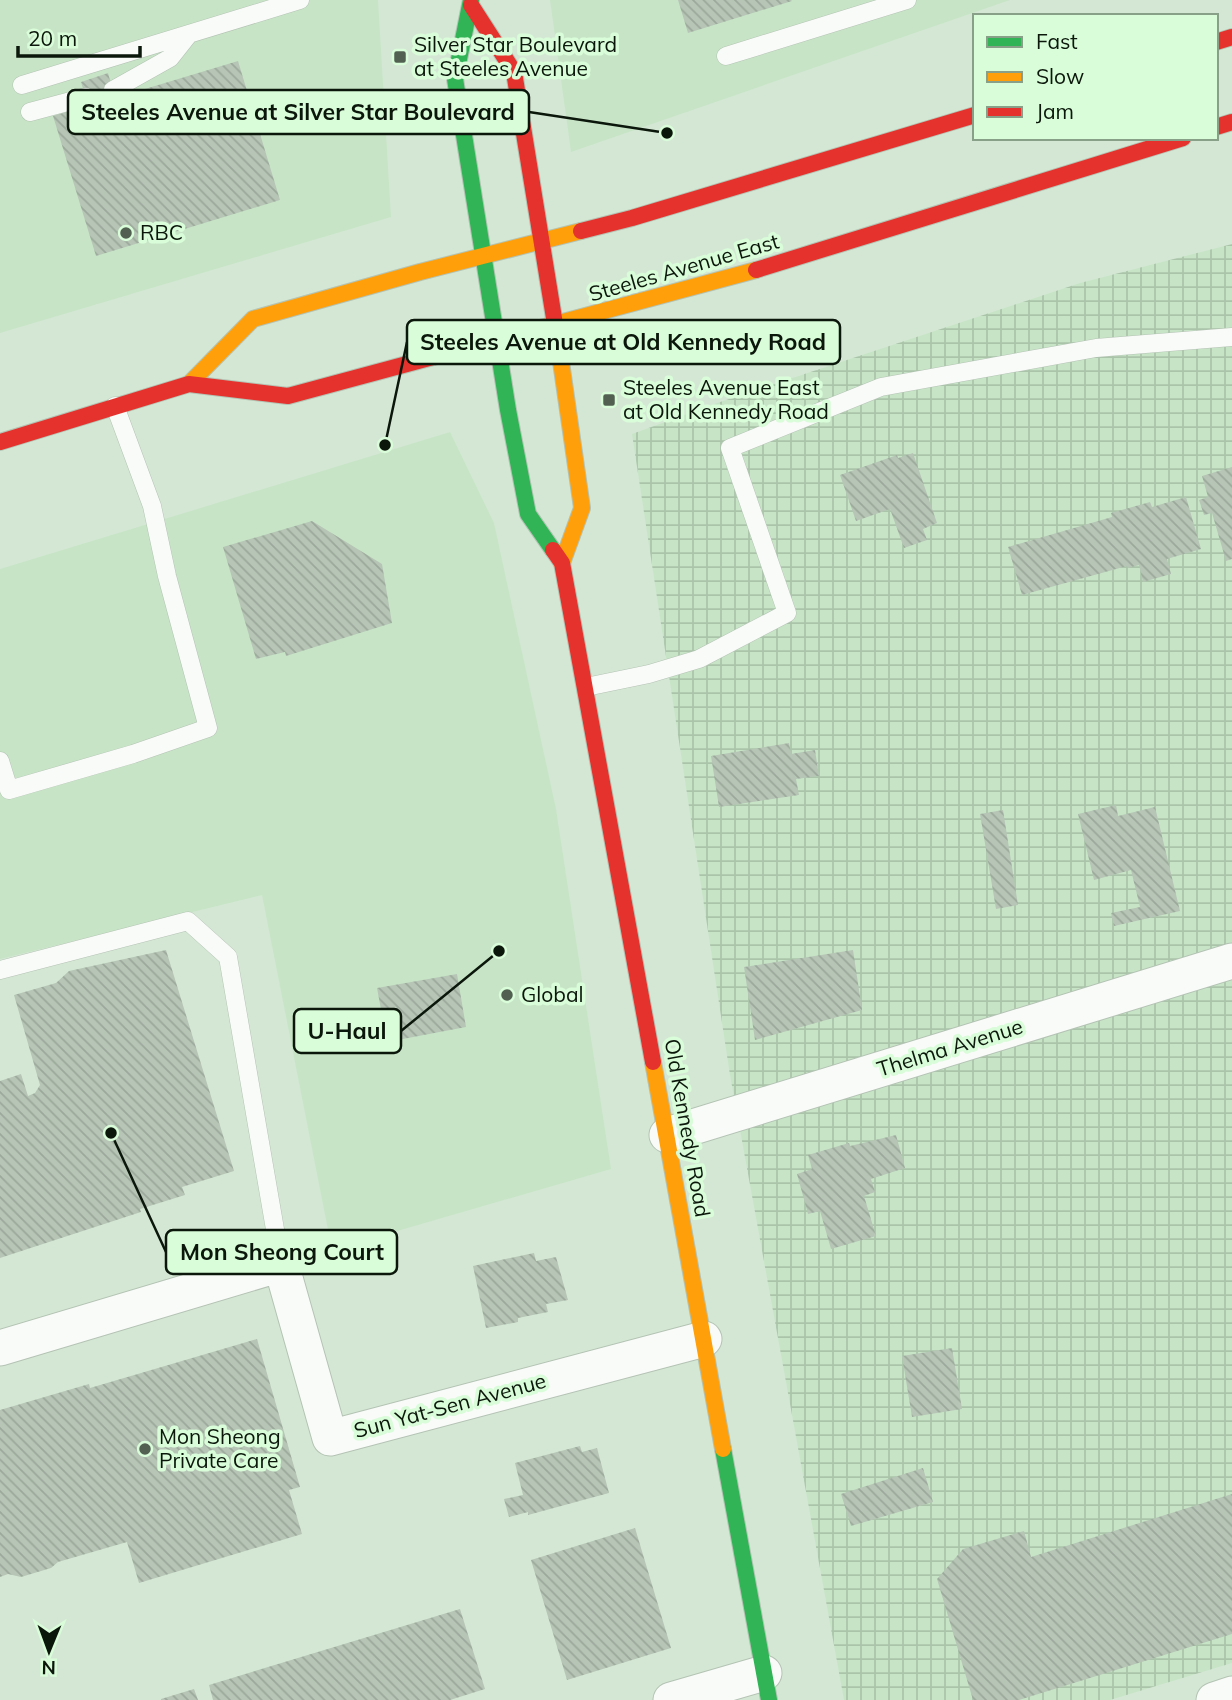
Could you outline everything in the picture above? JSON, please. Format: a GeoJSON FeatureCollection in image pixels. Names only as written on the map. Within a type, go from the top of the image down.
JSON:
{"type":"FeatureCollection","features":[{"type":"Feature","properties":{"kind":"street"},"geometry":{"type":"LineString","coordinates":[[471,3],[514,72],[543,241],[582,508],[562,563]]}},
{"type":"Feature","properties":{"kind":"street","name":"Old Kennedy Road"},"geometry":{"type":"LineString","coordinates":[[471,3],[455,79],[508,410],[528,514],[562,563],[767,1687]]}},
{"type":"Feature","properties":{"kind":"street","name":"Steeles Avenue East"},"geometry":{"type":"LineString","coordinates":[[188,384],[253,319],[632,218],[973,115]]}},
{"type":"Feature","properties":{"kind":"street","name":"Steeles Avenue East"},"geometry":{"type":"LineString","coordinates":[[0,442],[188,384],[288,396],[761,270],[1177,140]]}},
{"type":"Feature","properties":{"kind":"street","name":"Thelma Avenue"},"geometry":{"type":"LineString","coordinates":[[667,1135],[1232,961]]}},
{"type":"Feature","properties":{"kind":"street"},"geometry":{"type":"LineString","coordinates":[[0,1348],[281,1264]]}},
{"type":"Feature","properties":{"kind":"street","name":"Sun Yat-Sen Avenue"},"geometry":{"type":"LineString","coordinates":[[281,1264],[330,1438],[704,1339]]}},
{"type":"Feature","properties":{"kind":"street"},"geometry":{"type":"LineString","coordinates":[[671,1700],[767,1687]]}},
{"type":"Feature","properties":{"kind":"street"},"geometry":{"type":"LineString","coordinates":[[1214,1700],[1232,1695]]}},
{"type":"Feature","properties":{"kind":"lane"},"geometry":{"type":"LineString","coordinates":[[22,85],[300,0]]}},
{"type":"Feature","properties":{"kind":"lane"},"geometry":{"type":"LineString","coordinates":[[726,56],[907,0]]}},
{"type":"Feature","properties":{"kind":"lane"},"geometry":{"type":"LineString","coordinates":[[113,90],[170,58],[189,34]]}},
{"type":"Feature","properties":{"kind":"lane"},"geometry":{"type":"LineString","coordinates":[[30,112],[86,97]]}},
{"type":"Feature","properties":{"kind":"lane"},"geometry":{"type":"LineString","coordinates":[[586,687],[649,674],[699,659],[787,613],[730,448],[881,387],[1096,348],[1232,337]]}},
{"type":"Feature","properties":{"kind":"lane"},"geometry":{"type":"LineString","coordinates":[[0,761],[9,790],[133,754],[208,728],[167,576],[152,506],[115,406]]}},
{"type":"Feature","properties":{"kind":"lane"},"geometry":{"type":"LineString","coordinates":[[0,970],[188,920],[228,957],[281,1264]]}},
{"type":"Feature","properties":{"kind":"shaded area"},"geometry":{"type":"Polygon","coordinates":[[[0,0],[378,0],[391,217],[0,333],[0,0]]]}},
{"type":"Feature","properties":{"kind":"shaded area"},"geometry":{"type":"Polygon","coordinates":[[[550,0],[1010,0],[571,152],[550,0]]]}},
{"type":"Feature","properties":{"kind":"shaded area"},"geometry":{"type":"Polygon","coordinates":[[[1232,244],[1232,1663],[1110,1700],[844,1700],[730,1075],[632,434],[717,403],[1080,283],[1232,244]]]}},
{"type":"Feature","properties":{"kind":"shaded area"},"geometry":{"type":"Polygon","coordinates":[[[450,432],[494,523],[556,809],[611,1169],[332,1250],[262,895],[0,959],[0,569],[450,432]]]}},
{"type":"Feature","properties":{"kind":"building"},"geometry":{"type":"Polygon","coordinates":[[[678,0],[791,0],[792,1],[688,33],[678,0]]]}},
{"type":"Feature","properties":{"kind":"building"},"geometry":{"type":"Polygon","coordinates":[[[238,61],[280,200],[96,256],[53,116],[88,105],[81,82],[108,73],[115,98],[238,61]]]}},
{"type":"Feature","properties":{"kind":"building"},"geometry":{"type":"Polygon","coordinates":[[[913,453],[937,523],[923,529],[927,540],[904,548],[890,509],[856,521],[840,475],[897,455],[898,458],[913,453]]]}},
{"type":"Feature","properties":{"kind":"building"},"geometry":{"type":"Polygon","coordinates":[[[1232,467],[1232,559],[1226,561],[1212,513],[1204,515],[1199,500],[1208,497],[1202,476],[1232,467]]]}},
{"type":"Feature","properties":{"kind":"building"},"geometry":{"type":"Polygon","coordinates":[[[1186,497],[1201,549],[1167,559],[1171,574],[1143,582],[1139,565],[1127,566],[1022,595],[1008,547],[1112,517],[1111,513],[1150,502],[1152,507],[1186,497]]]}},
{"type":"Feature","properties":{"kind":"building"},"geometry":{"type":"Polygon","coordinates":[[[312,521],[382,564],[392,623],[286,656],[285,652],[256,659],[223,547],[312,521]]]}},
{"type":"Feature","properties":{"kind":"building"},"geometry":{"type":"Polygon","coordinates":[[[789,743],[791,754],[815,750],[819,776],[796,779],[799,795],[719,807],[711,756],[789,743]]]}},
{"type":"Feature","properties":{"kind":"building"},"geometry":{"type":"Polygon","coordinates":[[[1116,805],[1118,816],[1155,807],[1180,911],[1114,926],[1111,913],[1140,907],[1131,870],[1094,880],[1078,814],[1116,805]]]}},
{"type":"Feature","properties":{"kind":"building"},"geometry":{"type":"Polygon","coordinates":[[[1003,810],[1018,905],[996,909],[980,814],[1003,810]]]}},
{"type":"Feature","properties":{"kind":"building"},"geometry":{"type":"Polygon","coordinates":[[[166,950],[234,1171],[182,1187],[185,1195],[140,1209],[141,1212],[0,1258],[0,1081],[21,1074],[28,1096],[35,1093],[40,1085],[14,995],[56,983],[69,971],[166,950]]]}},
{"type":"Feature","properties":{"kind":"building"},"geometry":{"type":"Polygon","coordinates":[[[853,950],[862,1010],[755,1040],[744,967],[853,950]]]}},
{"type":"Feature","properties":{"kind":"building"},"geometry":{"type":"Polygon","coordinates":[[[457,974],[466,1027],[387,1042],[377,988],[457,974]]]}},
{"type":"Feature","properties":{"kind":"building"},"geometry":{"type":"Polygon","coordinates":[[[896,1135],[905,1168],[871,1179],[875,1192],[864,1196],[876,1236],[831,1249],[820,1211],[808,1214],[797,1174],[812,1169],[808,1155],[849,1143],[850,1146],[896,1135]]]}},
{"type":"Feature","properties":{"kind":"building"},"geometry":{"type":"Polygon","coordinates":[[[534,1253],[536,1261],[556,1257],[568,1300],[546,1304],[548,1312],[518,1318],[518,1322],[486,1328],[473,1266],[534,1253]]]}},
{"type":"Feature","properties":{"kind":"building","name":"Mon Sheong Private Care"},"geometry":{"type":"Polygon","coordinates":[[[257,1339],[300,1487],[289,1490],[302,1534],[139,1583],[127,1542],[58,1562],[51,1568],[21,1577],[8,1574],[0,1577],[0,1410],[89,1384],[90,1388],[257,1339]]]}},
{"type":"Feature","properties":{"kind":"building"},"geometry":{"type":"Polygon","coordinates":[[[952,1348],[962,1409],[912,1417],[902,1356],[952,1348]]]}},
{"type":"Feature","properties":{"kind":"building"},"geometry":{"type":"Polygon","coordinates":[[[580,1446],[582,1452],[597,1448],[609,1493],[528,1515],[528,1512],[509,1517],[504,1499],[523,1495],[515,1463],[580,1446]]]}},
{"type":"Feature","properties":{"kind":"building"},"geometry":{"type":"Polygon","coordinates":[[[923,1468],[933,1502],[851,1526],[841,1494],[923,1468]]]}},
{"type":"Feature","properties":{"kind":"building"},"geometry":{"type":"Polygon","coordinates":[[[1232,1494],[1232,1634],[1019,1700],[973,1700],[937,1579],[963,1549],[1024,1531],[1031,1557],[1232,1494]]]}},
{"type":"Feature","properties":{"kind":"building"},"geometry":{"type":"Polygon","coordinates":[[[635,1528],[671,1648],[567,1680],[531,1560],[635,1528]]]}},
{"type":"Feature","properties":{"kind":"building"},"geometry":{"type":"Polygon","coordinates":[[[460,1609],[485,1689],[450,1700],[213,1700],[209,1685],[460,1609]]]}},
{"type":"Feature","properties":{"kind":"building"},"geometry":{"type":"Polygon","coordinates":[[[194,1689],[198,1700],[161,1700],[161,1699],[194,1689]]]}},
{"type":"Feature","properties":{"kind":"traffic: fast"},"geometry":{"type":"LineString","coordinates":[[471,0],[455,79],[508,410],[528,514],[553,550]]}},
{"type":"Feature","properties":{"kind":"traffic: fast"},"geometry":{"type":"LineString","coordinates":[[723,1449],[769,1700]]}},
{"type":"Feature","properties":{"kind":"traffic: slow"},"geometry":{"type":"LineString","coordinates":[[189,384],[253,319],[420,272],[581,231]]}},
{"type":"Feature","properties":{"kind":"traffic: slow"},"geometry":{"type":"LineString","coordinates":[[433,357],[756,270]]}},
{"type":"Feature","properties":{"kind":"traffic: slow"},"geometry":{"type":"LineString","coordinates":[[560,355],[582,508],[562,563]]}},
{"type":"Feature","properties":{"kind":"traffic: slow"},"geometry":{"type":"LineString","coordinates":[[653,1062],[723,1449]]}},
{"type":"Feature","properties":{"kind":"traffic: jam"},"geometry":{"type":"LineString","coordinates":[[471,5],[514,72],[560,355]]}},
{"type":"Feature","properties":{"kind":"traffic: jam"},"geometry":{"type":"LineString","coordinates":[[1218,41],[1232,37]]}},
{"type":"Feature","properties":{"kind":"traffic: jam"},"geometry":{"type":"LineString","coordinates":[[581,231],[973,116]]}},
{"type":"Feature","properties":{"kind":"traffic: jam"},"geometry":{"type":"LineString","coordinates":[[1218,126],[1232,122]]}},
{"type":"Feature","properties":{"kind":"traffic: jam"},"geometry":{"type":"LineString","coordinates":[[756,270],[1177,140]]}},
{"type":"Feature","properties":{"kind":"traffic: jam"},"geometry":{"type":"LineString","coordinates":[[0,442],[189,384],[288,396],[433,357]]}},
{"type":"Feature","properties":{"kind":"traffic: jam"},"geometry":{"type":"LineString","coordinates":[[553,550],[562,563],[653,1062]]}},
{"type":"Feature","properties":{"kind":"place","name":"Silver Star Boulevard at Steeles Avenue"},"geometry":{"type":"Point","coordinates":[400,57]}},
{"type":"Feature","properties":{"kind":"place","name":"Steeles Avenue at Silver Star Boulevard"},"geometry":{"type":"Point","coordinates":[667,133]}},
{"type":"Feature","properties":{"kind":"place","name":"RBC"},"geometry":{"type":"Point","coordinates":[126,233]}},
{"type":"Feature","properties":{"kind":"place","name":"Steeles Avenue East at Old Kennedy Road"},"geometry":{"type":"Point","coordinates":[609,400]}},
{"type":"Feature","properties":{"kind":"place","name":"Steeles Avenue at Old Kennedy Road"},"geometry":{"type":"Point","coordinates":[385,445]}},
{"type":"Feature","properties":{"kind":"place","name":"U-Haul"},"geometry":{"type":"Point","coordinates":[499,951]}},
{"type":"Feature","properties":{"kind":"place","name":"Global"},"geometry":{"type":"Point","coordinates":[507,995]}},
{"type":"Feature","properties":{"kind":"place","name":"Mon Sheong Court"},"geometry":{"type":"Point","coordinates":[111,1133]}},
{"type":"Feature","properties":{"kind":"place","name":"Mon Sheong Private Care"},"geometry":{"type":"Point","coordinates":[145,1449]}}]}
